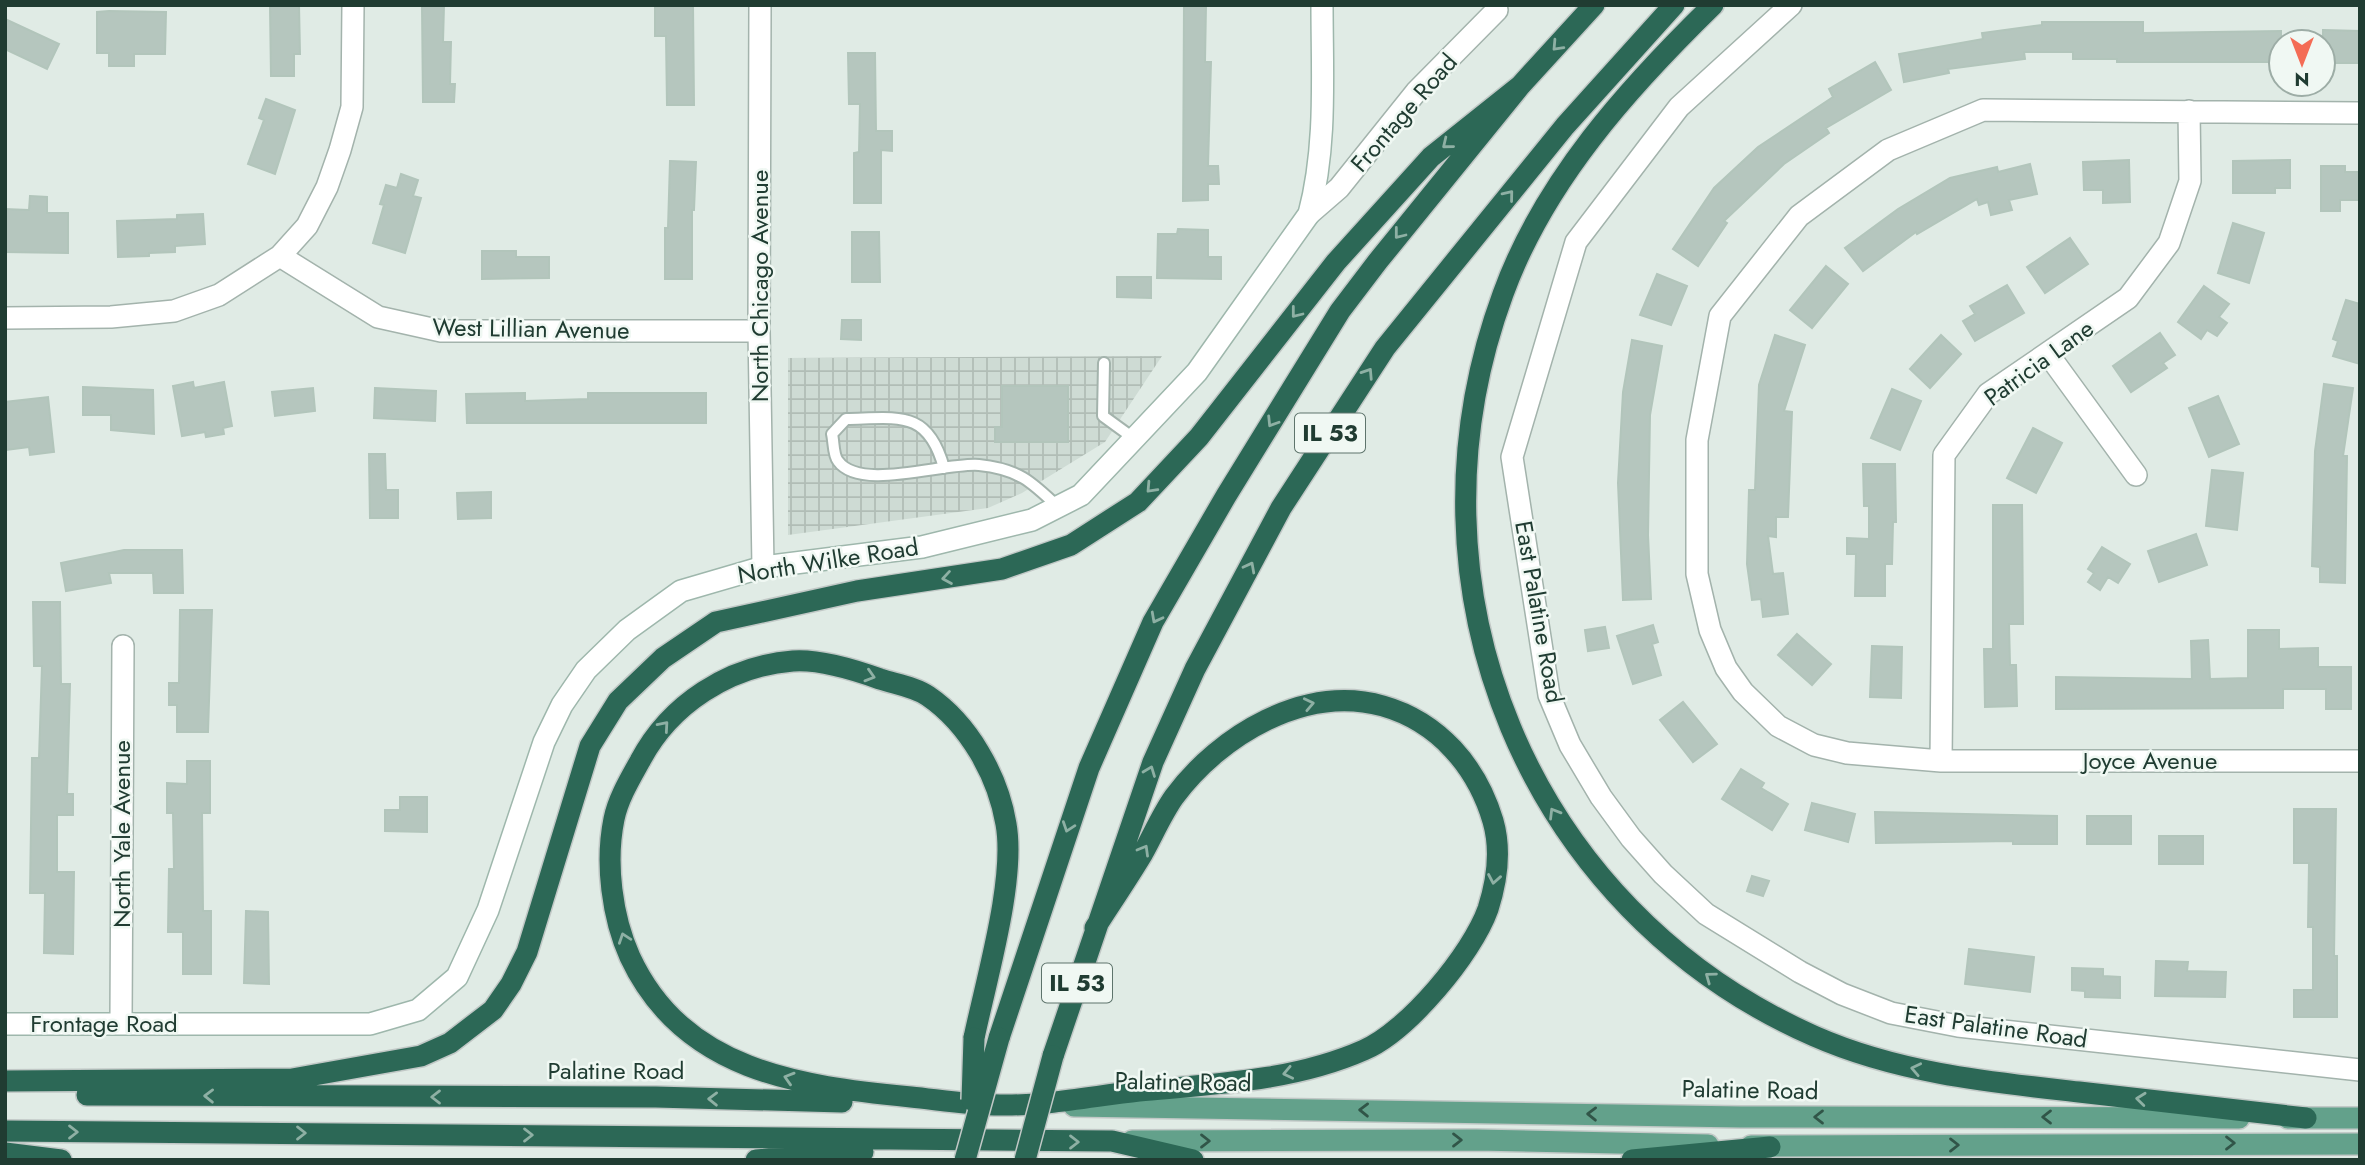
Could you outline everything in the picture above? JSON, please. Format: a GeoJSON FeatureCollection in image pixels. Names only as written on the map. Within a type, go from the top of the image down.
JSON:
{"type":"FeatureCollection","features":[{"type":"Feature","properties":{"kind":"highway","name":"IL 53"},"geometry":{"type":"LineString","coordinates":[[965,1160],[971,1130],[999,1038],[1089,768],[1153,622],[1233,484],[1340,311],[1520,86],[1594,5]]}},
{"type":"Feature","properties":{"kind":"highway","name":"IL 53"},"geometry":{"type":"LineString","coordinates":[[1025,1160],[1056,1047],[1095,928],[1131,822],[1170,721],[1281,508],[1385,348],[1565,126],[1674,5]]}},
{"type":"Feature","properties":{"kind":"highway"},"geometry":{"type":"LineString","coordinates":[[1713,5],[1637,82],[1592,135],[1567,172],[1503,293],[1479,378],[1468,449],[1466,537],[1471,582],[1492,685],[1511,735],[1533,778],[1581,851],[1626,905],[1670,946],[1737,995],[1812,1035],[1854,1052],[1930,1072],[2306,1118]]}},
{"type":"Feature","properties":{"kind":"highway"},"geometry":{"type":"LineString","coordinates":[[5,1081],[292,1079],[421,1056],[450,1043],[493,1010],[511,984],[527,952],[590,746],[618,701],[663,658],[716,622],[857,592],[1002,569],[1071,545],[1138,502],[1199,437],[1336,262],[1431,157],[1520,86]]}},
{"type":"Feature","properties":{"kind":"highway"},"geometry":{"type":"LineString","coordinates":[[971,1130],[974,1038],[1007,874],[1007,827],[993,778],[970,738],[926,694],[863,673],[800,660],[749,669],[705,691],[681,707],[647,748],[625,787],[614,820],[615,908],[623,940],[652,999],[693,1036],[721,1055],[824,1089],[1002,1105],[1285,1075],[1368,1049],[1401,1028],[1434,991],[1487,912],[1499,852],[1495,827],[1477,783],[1462,757],[1418,721],[1396,710],[1367,701],[1332,700],[1303,705],[1267,719],[1195,772],[1171,801],[1095,928]]}},
{"type":"Feature","properties":{"kind":"highway"},"geometry":{"type":"LineString","coordinates":[[1041,1160],[1056,1047]]}},
{"type":"Feature","properties":{"kind":"highway","name":"Palatine Road"},"geometry":{"type":"LineString","coordinates":[[5,1094],[656,1097],[1002,1105]]}},
{"type":"Feature","properties":{"kind":"highway"},"geometry":{"type":"LineString","coordinates":[[5,1131],[1112,1141],[1193,1160]]}},
{"type":"Feature","properties":{"kind":"highway"},"geometry":{"type":"LineString","coordinates":[[756,1160],[993,1142]]}},
{"type":"Feature","properties":{"kind":"highway"},"geometry":{"type":"LineString","coordinates":[[1632,1160],[1770,1147]]}},
{"type":"Feature","properties":{"kind":"highway"},"geometry":{"type":"LineString","coordinates":[[5,1153],[61,1160]]}},
{"type":"Feature","properties":{"kind":"main road","name":"Palatine Road"},"geometry":{"type":"LineString","coordinates":[[1002,1105],[1741,1117],[2360,1118]]}},
{"type":"Feature","properties":{"kind":"main road"},"geometry":{"type":"LineString","coordinates":[[1112,1141],[1476,1140],[1770,1147],[2360,1144]]}},
{"type":"Feature","properties":{"kind":"street"},"geometry":{"type":"LineString","coordinates":[[5,318],[111,317],[174,311],[219,295],[280,256],[307,226],[327,187],[340,150],[352,107],[353,5]]}},
{"type":"Feature","properties":{"kind":"street","name":"North Chicago Avenue"},"geometry":{"type":"LineString","coordinates":[[760,5],[759,331],[763,567]]}},
{"type":"Feature","properties":{"kind":"street","name":"North Wilke Road"},"geometry":{"type":"LineString","coordinates":[[202,1024],[370,1024],[418,1010],[457,977],[488,910],[544,742],[562,705],[586,670],[626,630],[681,592],[763,567],[922,547],[1032,520],[1081,495],[1136,440],[1197,372],[1309,214],[1317,184],[1322,143],[1322,5]]}},
{"type":"Feature","properties":{"kind":"street","name":"East Palatine Road"},"geometry":{"type":"LineString","coordinates":[[1791,5],[1679,107],[1576,242],[1568,267],[1513,457],[1549,695],[1570,745],[1601,797],[1631,838],[1663,874],[1697,906],[1753,944],[1842,994],[1891,1013],[1958,1026],[2360,1070]]}},
{"type":"Feature","properties":{"kind":"street","name":"Frontage Road"},"geometry":{"type":"LineString","coordinates":[[1309,214],[1339,188],[1416,92],[1497,10]]}},
{"type":"Feature","properties":{"kind":"street","name":"Joyce Avenue"},"geometry":{"type":"LineString","coordinates":[[2360,113],[1983,110],[1888,150],[1799,216],[1720,316],[1697,440],[1697,574],[1710,630],[1726,668],[1743,692],[1778,726],[1814,744],[1847,754],[1941,761],[2360,761]]}},
{"type":"Feature","properties":{"kind":"street","name":"Patricia Lane"},"geometry":{"type":"LineString","coordinates":[[1941,761],[1944,455],[1987,394],[2128,298],[2169,243],[2190,181],[2189,111]]}},
{"type":"Feature","properties":{"kind":"street","name":"West Lillian Avenue"},"geometry":{"type":"LineString","coordinates":[[280,256],[378,317],[441,331],[759,331]]}},
{"type":"Feature","properties":{"kind":"street"},"geometry":{"type":"LineString","coordinates":[[2048,354],[2136,475]]}},
{"type":"Feature","properties":{"kind":"street","name":"North Yale Avenue"},"geometry":{"type":"LineString","coordinates":[[121,1022],[124,646]]}},
{"type":"Feature","properties":{"kind":"street","name":"Frontage Road"},"geometry":{"type":"LineString","coordinates":[[5,1024],[202,1024]]}},
{"type":"Feature","properties":{"kind":"lane"},"geometry":{"type":"LineString","coordinates":[[1104,363],[1103,416],[1136,440]]}},
{"type":"Feature","properties":{"kind":"lane"},"geometry":{"type":"LineString","coordinates":[[944,468],[929,432],[913,422],[846,419],[832,435],[836,460],[852,473],[872,475],[978,465],[1025,476],[1058,507]]}},
{"type":"Feature","properties":{"kind":"shaded area"},"geometry":{"type":"Polygon","coordinates":[[[1162,356],[1105,442],[1022,493],[988,508],[788,535],[788,358],[1162,356]]]}},
{"type":"Feature","properties":{"kind":"building"},"geometry":{"type":"Polygon","coordinates":[[[270,5],[299,5],[300,54],[294,54],[294,76],[271,76],[270,5]]]}},
{"type":"Feature","properties":{"kind":"building"},"geometry":{"type":"Polygon","coordinates":[[[422,5],[444,5],[443,42],[451,42],[450,84],[455,84],[454,102],[423,102],[422,5]]]}},
{"type":"Feature","properties":{"kind":"building"},"geometry":{"type":"Polygon","coordinates":[[[655,5],[693,5],[694,105],[667,105],[666,36],[655,36],[655,5]]]}},
{"type":"Feature","properties":{"kind":"building"},"geometry":{"type":"Polygon","coordinates":[[[1184,5],[1206,5],[1205,62],[1211,62],[1208,166],[1218,166],[1219,184],[1208,184],[1208,200],[1183,201],[1184,5]]]}},
{"type":"Feature","properties":{"kind":"building"},"geometry":{"type":"Polygon","coordinates":[[[97,12],[166,12],[165,54],[134,54],[134,66],[109,66],[109,53],[97,53],[97,12]]]}},
{"type":"Feature","properties":{"kind":"building"},"geometry":{"type":"Polygon","coordinates":[[[5,19],[59,44],[47,69],[5,49],[5,19]]]}},
{"type":"Feature","properties":{"kind":"building"},"geometry":{"type":"Polygon","coordinates":[[[2042,22],[2143,22],[2143,33],[2267,31],[2267,62],[2117,62],[2117,59],[2073,59],[2073,52],[2024,52],[2025,59],[1948,69],[1949,73],[1904,82],[1899,54],[1983,39],[1982,33],[2042,25],[2042,22]]]}},
{"type":"Feature","properties":{"kind":"building"},"geometry":{"type":"Polygon","coordinates":[[[2337,30],[2360,31],[2360,63],[2337,63],[2337,30]]]}},
{"type":"Feature","properties":{"kind":"building"},"geometry":{"type":"Polygon","coordinates":[[[848,53],[875,53],[876,131],[892,131],[892,151],[881,150],[881,203],[854,203],[854,153],[859,152],[860,104],[849,104],[848,53]]]}},
{"type":"Feature","properties":{"kind":"building"},"geometry":{"type":"Polygon","coordinates":[[[1875,62],[1891,90],[1826,128],[1829,133],[1784,164],[1724,221],[1727,223],[1698,266],[1673,249],[1714,188],[1758,147],[1833,97],[1829,89],[1875,62]]]}},
{"type":"Feature","properties":{"kind":"building"},"geometry":{"type":"Polygon","coordinates":[[[266,99],[295,110],[275,174],[248,164],[264,120],[259,118],[266,99]]]}},
{"type":"Feature","properties":{"kind":"building"},"geometry":{"type":"Polygon","coordinates":[[[2129,160],[2130,202],[2103,203],[2103,190],[2084,190],[2083,162],[2129,160]]]}},
{"type":"Feature","properties":{"kind":"building"},"geometry":{"type":"Polygon","coordinates":[[[2290,160],[2290,188],[2275,188],[2275,193],[2233,193],[2233,161],[2290,160]]]}},
{"type":"Feature","properties":{"kind":"building"},"geometry":{"type":"Polygon","coordinates":[[[670,161],[696,162],[692,210],[692,279],[665,279],[665,228],[668,228],[670,161]]]}},
{"type":"Feature","properties":{"kind":"building"},"geometry":{"type":"Polygon","coordinates":[[[2030,164],[2037,194],[2009,200],[2012,210],[1991,215],[1988,202],[1979,205],[1977,199],[1917,234],[1916,232],[1863,271],[1845,248],[1898,209],[1950,178],[1997,167],[1998,172],[2030,164]]]}},
{"type":"Feature","properties":{"kind":"building"},"geometry":{"type":"Polygon","coordinates":[[[2321,166],[2345,166],[2345,172],[2360,172],[2360,200],[2340,200],[2340,211],[2321,211],[2321,166]]]}},
{"type":"Feature","properties":{"kind":"building"},"geometry":{"type":"Polygon","coordinates":[[[401,174],[418,180],[413,196],[421,198],[405,253],[373,243],[384,205],[380,204],[386,185],[397,188],[401,174]]]}},
{"type":"Feature","properties":{"kind":"building"},"geometry":{"type":"Polygon","coordinates":[[[30,196],[47,197],[47,213],[68,213],[68,253],[5,252],[5,209],[29,210],[30,196]]]}},
{"type":"Feature","properties":{"kind":"building"},"geometry":{"type":"Polygon","coordinates":[[[203,214],[205,244],[175,246],[175,252],[149,253],[149,256],[118,257],[117,221],[177,219],[177,215],[203,214]]]}},
{"type":"Feature","properties":{"kind":"building"},"geometry":{"type":"Polygon","coordinates":[[[2233,223],[2264,233],[2249,283],[2218,273],[2233,223]]]}},
{"type":"Feature","properties":{"kind":"building"},"geometry":{"type":"Polygon","coordinates":[[[1178,229],[1208,230],[1208,257],[1221,257],[1221,279],[1157,278],[1158,234],[1177,234],[1178,229]]]}},
{"type":"Feature","properties":{"kind":"building"},"geometry":{"type":"Polygon","coordinates":[[[852,232],[879,232],[880,282],[852,282],[852,232]]]}},
{"type":"Feature","properties":{"kind":"building"},"geometry":{"type":"Polygon","coordinates":[[[2070,238],[2088,264],[2045,293],[2027,267],[2070,238]]]}},
{"type":"Feature","properties":{"kind":"building"},"geometry":{"type":"Polygon","coordinates":[[[482,251],[516,251],[516,257],[549,257],[549,278],[482,279],[482,251]]]}},
{"type":"Feature","properties":{"kind":"building"},"geometry":{"type":"Polygon","coordinates":[[[1826,266],[1848,284],[1812,328],[1790,310],[1826,266]]]}},
{"type":"Feature","properties":{"kind":"building"},"geometry":{"type":"Polygon","coordinates":[[[1657,274],[1687,286],[1671,325],[1640,315],[1657,274]]]}},
{"type":"Feature","properties":{"kind":"building"},"geometry":{"type":"Polygon","coordinates":[[[1117,277],[1151,277],[1151,298],[1117,297],[1117,277]]]}},
{"type":"Feature","properties":{"kind":"building"},"geometry":{"type":"Polygon","coordinates":[[[2007,285],[2024,313],[1975,341],[1963,321],[1975,314],[1970,306],[2007,285]]]}},
{"type":"Feature","properties":{"kind":"building"},"geometry":{"type":"Polygon","coordinates":[[[2204,286],[2229,304],[2219,317],[2227,323],[2217,336],[2207,330],[2201,339],[2178,322],[2204,286]]]}},
{"type":"Feature","properties":{"kind":"building"},"geometry":{"type":"Polygon","coordinates":[[[2346,300],[2360,304],[2360,364],[2333,356],[2338,341],[2333,339],[2346,300]]]}},
{"type":"Feature","properties":{"kind":"building"},"geometry":{"type":"Polygon","coordinates":[[[842,320],[861,320],[861,340],[841,339],[842,320]]]}},
{"type":"Feature","properties":{"kind":"building"},"geometry":{"type":"Polygon","coordinates":[[[2160,333],[2175,355],[2163,363],[2167,368],[2131,392],[2113,366],[2160,333]]]}},
{"type":"Feature","properties":{"kind":"building"},"geometry":{"type":"Polygon","coordinates":[[[1775,335],[1805,345],[1784,411],[1792,412],[1788,517],[1776,517],[1776,537],[1768,536],[1773,574],[1783,573],[1788,614],[1763,617],[1761,599],[1752,600],[1747,564],[1749,490],[1755,490],[1759,385],[1775,335]]]}},
{"type":"Feature","properties":{"kind":"building"},"geometry":{"type":"Polygon","coordinates":[[[1941,335],[1961,354],[1930,388],[1910,369],[1941,335]]]}},
{"type":"Feature","properties":{"kind":"building"},"geometry":{"type":"Polygon","coordinates":[[[1632,340],[1662,346],[1650,415],[1648,535],[1651,599],[1623,600],[1618,483],[1623,392],[1632,340]]]}},
{"type":"Feature","properties":{"kind":"building"},"geometry":{"type":"Polygon","coordinates":[[[193,382],[194,388],[224,382],[232,426],[223,428],[224,434],[206,437],[205,432],[182,436],[173,386],[193,382]]]}},
{"type":"Feature","properties":{"kind":"building"},"geometry":{"type":"Polygon","coordinates":[[[2324,384],[2353,388],[2343,456],[2347,456],[2345,583],[2320,582],[2320,567],[2312,566],[2315,451],[2324,384]]]}},
{"type":"Feature","properties":{"kind":"building"},"geometry":{"type":"Polygon","coordinates":[[[1002,386],[1068,386],[1068,442],[995,442],[995,427],[1002,427],[1002,386]]]}},
{"type":"Feature","properties":{"kind":"building"},"geometry":{"type":"Polygon","coordinates":[[[83,387],[153,390],[154,434],[111,430],[111,415],[83,415],[83,387]]]}},
{"type":"Feature","properties":{"kind":"building"},"geometry":{"type":"Polygon","coordinates":[[[313,388],[315,411],[275,416],[272,392],[313,388]]]}},
{"type":"Feature","properties":{"kind":"building"},"geometry":{"type":"Polygon","coordinates":[[[375,388],[436,391],[435,421],[374,418],[375,388]]]}},
{"type":"Feature","properties":{"kind":"building"},"geometry":{"type":"Polygon","coordinates":[[[1892,389],[1921,401],[1900,450],[1871,438],[1892,389]]]}},
{"type":"Feature","properties":{"kind":"building"},"geometry":{"type":"Polygon","coordinates":[[[525,393],[525,401],[588,399],[588,393],[706,393],[706,423],[467,423],[466,394],[525,393]]]}},
{"type":"Feature","properties":{"kind":"building"},"geometry":{"type":"Polygon","coordinates":[[[2218,396],[2239,444],[2209,457],[2189,408],[2218,396]]]}},
{"type":"Feature","properties":{"kind":"building"},"geometry":{"type":"Polygon","coordinates":[[[48,397],[54,452],[30,455],[29,447],[5,450],[5,402],[48,397]]]}},
{"type":"Feature","properties":{"kind":"building"},"geometry":{"type":"Polygon","coordinates":[[[2033,428],[2062,443],[2036,493],[2007,478],[2033,428]]]}},
{"type":"Feature","properties":{"kind":"building"},"geometry":{"type":"Polygon","coordinates":[[[369,454],[385,454],[386,490],[398,490],[398,518],[370,518],[369,454]]]}},
{"type":"Feature","properties":{"kind":"building"},"geometry":{"type":"Polygon","coordinates":[[[1863,464],[1895,464],[1896,522],[1893,522],[1892,564],[1885,564],[1885,596],[1855,596],[1856,554],[1847,554],[1847,538],[1869,539],[1869,506],[1864,506],[1863,464]]]}},
{"type":"Feature","properties":{"kind":"building"},"geometry":{"type":"Polygon","coordinates":[[[2212,470],[2243,473],[2237,530],[2206,526],[2212,470]]]}},
{"type":"Feature","properties":{"kind":"building"},"geometry":{"type":"Polygon","coordinates":[[[491,492],[491,518],[458,519],[457,493],[491,492]]]}},
{"type":"Feature","properties":{"kind":"building"},"geometry":{"type":"Polygon","coordinates":[[[1993,505],[2022,505],[2023,624],[2009,624],[2010,665],[2016,665],[2017,706],[1985,707],[1984,649],[1993,649],[1993,505]]]}},
{"type":"Feature","properties":{"kind":"building"},"geometry":{"type":"Polygon","coordinates":[[[2196,534],[2207,565],[2159,582],[2148,551],[2196,534]]]}},
{"type":"Feature","properties":{"kind":"building"},"geometry":{"type":"Polygon","coordinates":[[[2102,547],[2130,564],[2118,583],[2108,577],[2100,590],[2088,582],[2094,573],[2088,569],[2102,547]]]}},
{"type":"Feature","properties":{"kind":"building"},"geometry":{"type":"Polygon","coordinates":[[[124,550],[182,550],[183,593],[154,593],[153,573],[109,573],[111,583],[66,591],[61,563],[124,550]]]}},
{"type":"Feature","properties":{"kind":"building"},"geometry":{"type":"Polygon","coordinates":[[[33,602],[60,602],[61,684],[70,684],[67,794],[73,794],[73,815],[57,815],[57,872],[74,872],[73,954],[44,953],[45,893],[30,893],[32,758],[39,758],[42,666],[34,666],[33,602]]]}},
{"type":"Feature","properties":{"kind":"building"},"geometry":{"type":"Polygon","coordinates":[[[180,610],[212,610],[208,732],[177,732],[177,705],[169,705],[169,683],[179,683],[180,610]]]}},
{"type":"Feature","properties":{"kind":"building"},"geometry":{"type":"Polygon","coordinates":[[[1653,625],[1658,642],[1652,644],[1661,675],[1633,684],[1617,636],[1653,625]]]}},
{"type":"Feature","properties":{"kind":"building"},"geometry":{"type":"Polygon","coordinates":[[[1605,627],[1609,648],[1588,651],[1585,630],[1605,627]]]}},
{"type":"Feature","properties":{"kind":"building"},"geometry":{"type":"Polygon","coordinates":[[[2248,630],[2279,630],[2279,649],[2318,648],[2318,667],[2351,667],[2351,709],[2326,709],[2326,689],[2283,689],[2283,708],[2056,709],[2056,677],[2192,679],[2191,641],[2208,640],[2210,679],[2248,678],[2248,630]]]}},
{"type":"Feature","properties":{"kind":"building"},"geometry":{"type":"Polygon","coordinates":[[[1797,634],[1831,664],[1812,685],[1778,655],[1797,634]]]}},
{"type":"Feature","properties":{"kind":"building"},"geometry":{"type":"Polygon","coordinates":[[[1872,646],[1902,647],[1901,698],[1870,697],[1872,646]]]}},
{"type":"Feature","properties":{"kind":"building"},"geometry":{"type":"Polygon","coordinates":[[[1683,702],[1717,744],[1693,762],[1660,720],[1683,702]]]}},
{"type":"Feature","properties":{"kind":"building"},"geometry":{"type":"Polygon","coordinates":[[[187,761],[210,761],[210,813],[202,813],[203,911],[211,911],[211,974],[183,974],[183,932],[168,932],[169,869],[174,869],[173,813],[167,813],[167,783],[187,784],[187,761]]]}},
{"type":"Feature","properties":{"kind":"building"},"geometry":{"type":"Polygon","coordinates":[[[1741,769],[1764,783],[1761,788],[1788,804],[1772,830],[1722,799],[1741,769]]]}},
{"type":"Feature","properties":{"kind":"building"},"geometry":{"type":"Polygon","coordinates":[[[400,797],[427,797],[427,832],[385,831],[385,810],[400,810],[400,797]]]}},
{"type":"Feature","properties":{"kind":"building"},"geometry":{"type":"Polygon","coordinates":[[[1812,803],[1855,814],[1848,842],[1805,830],[1812,803]]]}},
{"type":"Feature","properties":{"kind":"building"},"geometry":{"type":"Polygon","coordinates":[[[2294,809],[2336,809],[2334,956],[2337,956],[2337,1017],[2294,1017],[2294,990],[2313,990],[2313,927],[2308,927],[2309,863],[2294,863],[2294,809]]]}},
{"type":"Feature","properties":{"kind":"building"},"geometry":{"type":"Polygon","coordinates":[[[1875,812],[2057,816],[2057,844],[2013,844],[2013,841],[1876,843],[1875,812]]]}},
{"type":"Feature","properties":{"kind":"building"},"geometry":{"type":"Polygon","coordinates":[[[2087,816],[2131,816],[2131,844],[2087,844],[2087,816]]]}},
{"type":"Feature","properties":{"kind":"building"},"geometry":{"type":"Polygon","coordinates":[[[2159,836],[2203,836],[2203,864],[2159,864],[2159,836]]]}},
{"type":"Feature","properties":{"kind":"building"},"geometry":{"type":"Polygon","coordinates":[[[1752,876],[1769,881],[1763,896],[1747,891],[1752,876]]]}},
{"type":"Feature","properties":{"kind":"building"},"geometry":{"type":"Polygon","coordinates":[[[246,911],[268,912],[269,984],[244,983],[246,911]]]}},
{"type":"Feature","properties":{"kind":"building"},"geometry":{"type":"Polygon","coordinates":[[[1969,949],[2034,957],[2030,992],[1965,984],[1969,949]]]}},
{"type":"Feature","properties":{"kind":"building"},"geometry":{"type":"Polygon","coordinates":[[[2156,961],[2188,962],[2187,971],[2226,972],[2225,997],[2155,996],[2156,961]]]}},
{"type":"Feature","properties":{"kind":"building"},"geometry":{"type":"Polygon","coordinates":[[[2072,968],[2103,969],[2103,976],[2120,977],[2120,998],[2085,997],[2085,991],[2072,990],[2072,968]]]}}]}
